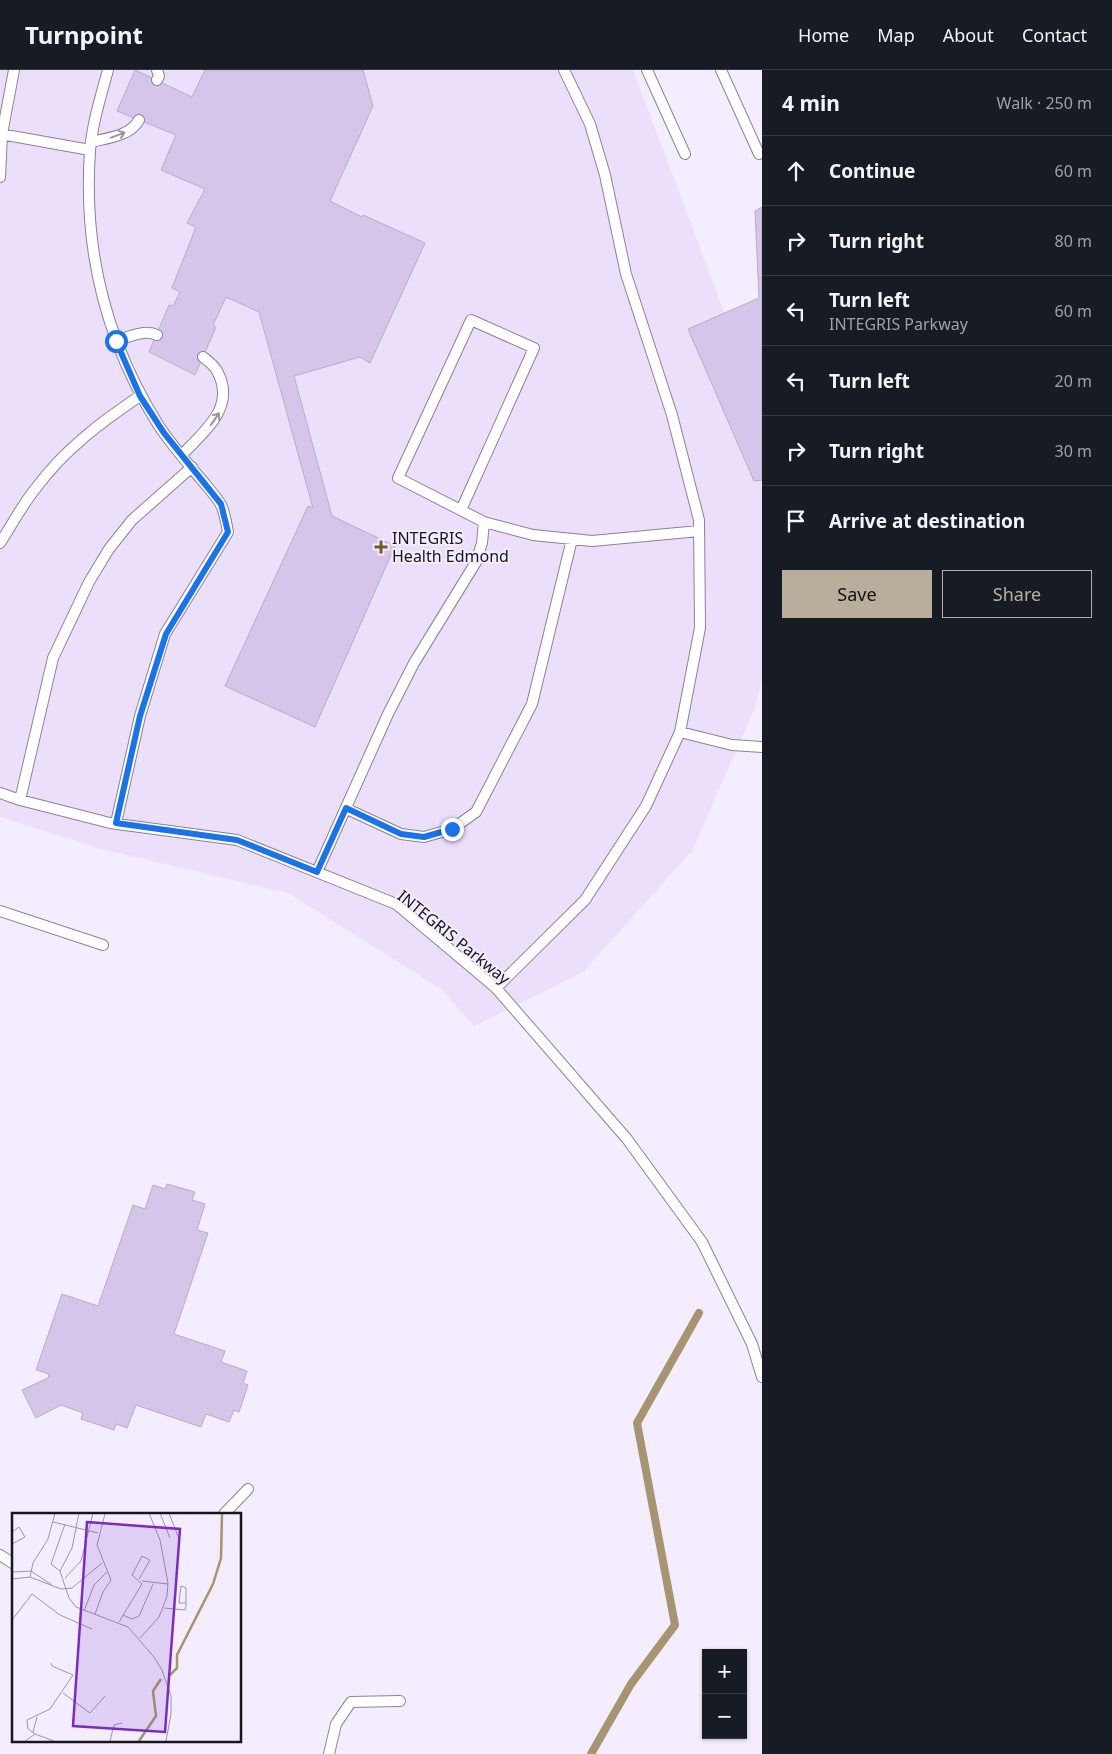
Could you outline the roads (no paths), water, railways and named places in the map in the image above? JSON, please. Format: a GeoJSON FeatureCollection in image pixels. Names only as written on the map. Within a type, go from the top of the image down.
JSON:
{"type":"FeatureCollection","features":[{"type":"Feature","properties":{"kind":"lane"},"geometry":{"type":"LineString","coordinates":[[0,177],[1,134],[14,70]]}},
{"type":"Feature","properties":{"kind":"lane"},"geometry":{"type":"LineString","coordinates":[[108,70],[99,102],[91,146],[89,200],[93,251],[103,299],[116,341],[140,396],[164,433],[221,504],[228,532],[166,634],[140,716],[116,823]]}},
{"type":"Feature","properties":{"kind":"lane"},"geometry":{"type":"LineString","coordinates":[[496,988],[586,900],[646,806],[680,732],[700,628],[699,520],[672,415],[626,274],[605,175],[590,124],[564,70]]}},
{"type":"Feature","properties":{"kind":"lane"},"geometry":{"type":"LineString","coordinates":[[647,70],[685,154]]}},
{"type":"Feature","properties":{"kind":"lane"},"geometry":{"type":"LineString","coordinates":[[721,70],[759,154]]}},
{"type":"Feature","properties":{"kind":"lane"},"geometry":{"type":"LineString","coordinates":[[1,134],[91,146],[134,128],[139,120]]}},
{"type":"Feature","properties":{"kind":"lane"},"geometry":{"type":"LineString","coordinates":[[461,510],[534,348],[471,320],[398,478],[484,522],[533,535],[592,541],[699,531]]}},
{"type":"Feature","properties":{"kind":"lane"},"geometry":{"type":"LineString","coordinates":[[116,341],[152,332],[157,335]]}},
{"type":"Feature","properties":{"kind":"lane"},"geometry":{"type":"LineString","coordinates":[[182,455],[212,423],[222,404],[222,384],[217,370],[203,357]]}},
{"type":"Feature","properties":{"kind":"lane"},"geometry":{"type":"LineString","coordinates":[[0,543],[35,489],[53,467],[77,442],[106,418],[140,396]]}},
{"type":"Feature","properties":{"kind":"lane"},"geometry":{"type":"LineString","coordinates":[[20,800],[53,658],[89,582],[109,549],[132,520],[192,467]]}},
{"type":"Feature","properties":{"kind":"lane"},"geometry":{"type":"LineString","coordinates":[[317,872],[388,714],[414,663],[476,562],[482,543],[484,522]]}},
{"type":"Feature","properties":{"kind":"lane"},"geometry":{"type":"LineString","coordinates":[[346,808],[401,834],[424,837],[452,829],[476,812],[532,704],[572,539]]}},
{"type":"Feature","properties":{"kind":"lane"},"geometry":{"type":"LineString","coordinates":[[680,732],[732,745],[762,747]]}},
{"type":"Feature","properties":{"kind":"lane","name":"INTEGRIS Parkway"},"geometry":{"type":"LineString","coordinates":[[0,792],[20,800],[116,823],[237,840],[396,904],[496,988],[626,1139],[702,1242],[752,1344],[762,1377]]}},
{"type":"Feature","properties":{"kind":"lane"},"geometry":{"type":"LineString","coordinates":[[0,911],[103,945]]}},
{"type":"Feature","properties":{"kind":"lane"},"geometry":{"type":"LineString","coordinates":[[225,1513],[248,1489]]}},
{"type":"Feature","properties":{"kind":"lane"},"geometry":{"type":"LineString","coordinates":[[0,1555],[12,1563]]}},
{"type":"Feature","properties":{"kind":"lane"},"geometry":{"type":"LineString","coordinates":[[329,1754],[336,1724],[351,1702],[400,1701]]}},
{"type":"Feature","properties":{"kind":"waterway"},"geometry":{"type":"LineString","coordinates":[[591,1754],[631,1684],[675,1625],[637,1423],[699,1313]]}},
{"type":"Feature","properties":{"kind":"place","name":"INTEGRIS Health Edmond"},"geometry":{"type":"Point","coordinates":[381,547]}}]}
